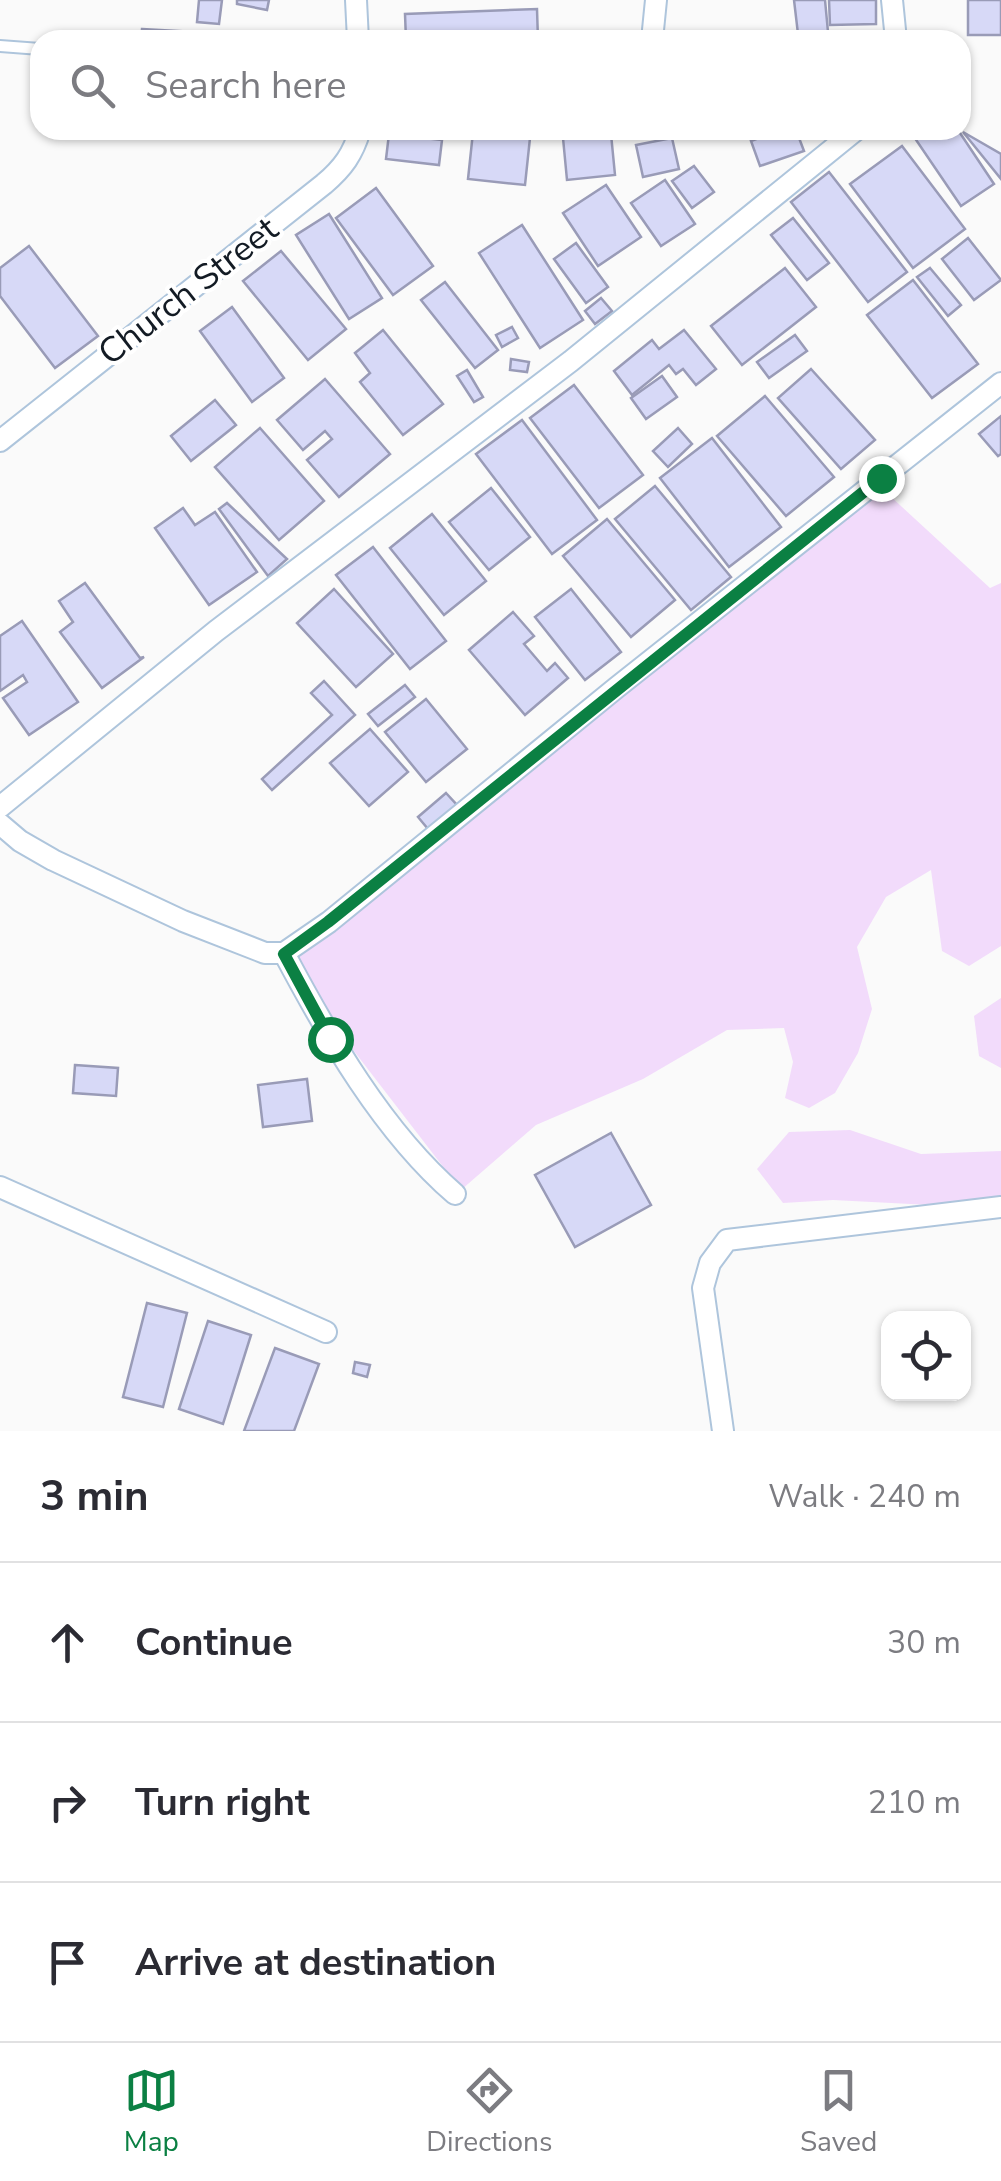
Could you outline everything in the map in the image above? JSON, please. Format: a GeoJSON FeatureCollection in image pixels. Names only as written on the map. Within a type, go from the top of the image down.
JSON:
{"type":"FeatureCollection","features":[{"type":"Feature","properties":{"kind":"street"},"geometry":{"type":"LineString","coordinates":[[356,0],[358,30]]}},
{"type":"Feature","properties":{"kind":"street"},"geometry":{"type":"LineString","coordinates":[[653,30],[656,0]]}},
{"type":"Feature","properties":{"kind":"street"},"geometry":{"type":"LineString","coordinates":[[892,0],[895,30]]}},
{"type":"Feature","properties":{"kind":"street","name":"Church Street"},"geometry":{"type":"LineString","coordinates":[[0,440],[343,168],[356,140]]}},
{"type":"Feature","properties":{"kind":"street"},"geometry":{"type":"LineString","coordinates":[[0,807],[216,632],[570,361],[844,140]]}},
{"type":"Feature","properties":{"kind":"street"},"geometry":{"type":"LineString","coordinates":[[0,824],[20,841],[54,860],[183,921],[265,954],[284,954],[1001,384]]}},
{"type":"Feature","properties":{"kind":"street"},"geometry":{"type":"LineString","coordinates":[[284,954],[330,1039],[425,1168],[455,1194]]}},
{"type":"Feature","properties":{"kind":"street"},"geometry":{"type":"LineString","coordinates":[[0,1187],[326,1332]]}},
{"type":"Feature","properties":{"kind":"street"},"geometry":{"type":"LineString","coordinates":[[723,1431],[704,1288],[710,1263],[727,1240],[1001,1207]]}},
{"type":"Feature","properties":{"kind":"lane"},"geometry":{"type":"LineString","coordinates":[[0,46],[30,48]]}},
{"type":"Feature","properties":{"kind":"shaded area"},"geometry":{"type":"Polygon","coordinates":[[[876,483],[990,588],[1001,583],[1001,946],[969,966],[942,951],[931,870],[886,897],[857,947],[872,1009],[858,1053],[835,1093],[809,1108],[785,1098],[793,1062],[784,1028],[727,1030],[643,1079],[536,1125],[461,1190],[310,994],[294,950],[876,483]]]}},
{"type":"Feature","properties":{"kind":"shaded area"},"geometry":{"type":"Polygon","coordinates":[[[1001,998],[1001,1068],[979,1056],[974,1016],[1001,998]]]}},
{"type":"Feature","properties":{"kind":"shaded area"},"geometry":{"type":"Polygon","coordinates":[[[850,1130],[921,1154],[1001,1151],[1001,1201],[969,1207],[833,1200],[783,1203],[757,1169],[789,1132],[850,1130]]]}},
{"type":"Feature","properties":{"kind":"building"},"geometry":{"type":"Polygon","coordinates":[[[199,0],[222,0],[219,24],[197,22],[199,0]]]}},
{"type":"Feature","properties":{"kind":"building"},"geometry":{"type":"Polygon","coordinates":[[[237,0],[269,0],[267,10],[237,4],[237,0]]]}},
{"type":"Feature","properties":{"kind":"building"},"geometry":{"type":"Polygon","coordinates":[[[794,0],[825,0],[828,30],[798,30],[794,0]]]}},
{"type":"Feature","properties":{"kind":"building"},"geometry":{"type":"Polygon","coordinates":[[[829,0],[876,0],[876,24],[830,25],[829,0]]]}},
{"type":"Feature","properties":{"kind":"building"},"geometry":{"type":"Polygon","coordinates":[[[968,0],[1001,0],[1001,35],[971,35],[968,0]]]}},
{"type":"Feature","properties":{"kind":"building"},"geometry":{"type":"Polygon","coordinates":[[[537,9],[538,30],[406,30],[405,14],[537,9]]]}},
{"type":"Feature","properties":{"kind":"building"},"geometry":{"type":"Polygon","coordinates":[[[971,137],[1001,154],[1001,179],[969,140],[971,137]]]}},
{"type":"Feature","properties":{"kind":"building"},"geometry":{"type":"Polygon","coordinates":[[[388,140],[442,140],[439,165],[386,159],[388,140]]]}},
{"type":"Feature","properties":{"kind":"building"},"geometry":{"type":"Polygon","coordinates":[[[472,140],[530,140],[525,185],[468,179],[472,140]]]}},
{"type":"Feature","properties":{"kind":"building"},"geometry":{"type":"Polygon","coordinates":[[[563,140],[612,140],[615,175],[567,180],[563,140]]]}},
{"type":"Feature","properties":{"kind":"building"},"geometry":{"type":"Polygon","coordinates":[[[672,140],[679,169],[643,177],[636,145],[672,140]]]}},
{"type":"Feature","properties":{"kind":"building"},"geometry":{"type":"Polygon","coordinates":[[[800,140],[804,151],[760,166],[751,141],[800,140]]]}},
{"type":"Feature","properties":{"kind":"building"},"geometry":{"type":"Polygon","coordinates":[[[916,140],[965,140],[994,184],[961,206],[916,140]]]}},
{"type":"Feature","properties":{"kind":"building"},"geometry":{"type":"Polygon","coordinates":[[[902,146],[965,229],[913,268],[850,184],[902,146]]]}},
{"type":"Feature","properties":{"kind":"building"},"geometry":{"type":"Polygon","coordinates":[[[694,166],[714,192],[692,208],[672,181],[694,166]]]}},
{"type":"Feature","properties":{"kind":"building"},"geometry":{"type":"Polygon","coordinates":[[[829,172],[907,272],[868,302],[791,202],[829,172]]]}},
{"type":"Feature","properties":{"kind":"building"},"geometry":{"type":"Polygon","coordinates":[[[665,180],[695,224],[661,246],[631,203],[665,180]]]}},
{"type":"Feature","properties":{"kind":"building"},"geometry":{"type":"Polygon","coordinates":[[[606,185],[641,237],[598,266],[563,213],[606,185]]]}},
{"type":"Feature","properties":{"kind":"building"},"geometry":{"type":"Polygon","coordinates":[[[376,188],[433,266],[393,295],[336,218],[376,188]]]}},
{"type":"Feature","properties":{"kind":"building"},"geometry":{"type":"Polygon","coordinates":[[[329,214],[382,298],[349,319],[296,235],[329,214]]]}},
{"type":"Feature","properties":{"kind":"building"},"geometry":{"type":"Polygon","coordinates":[[[793,218],[829,263],[807,280],[771,235],[793,218]]]}},
{"type":"Feature","properties":{"kind":"building"},"geometry":{"type":"Polygon","coordinates":[[[522,225],[583,320],[540,348],[479,253],[522,225]]]}},
{"type":"Feature","properties":{"kind":"building"},"geometry":{"type":"Polygon","coordinates":[[[968,238],[1001,280],[974,300],[942,259],[968,238]]]}},
{"type":"Feature","properties":{"kind":"building"},"geometry":{"type":"Polygon","coordinates":[[[576,243],[608,287],[586,303],[554,259],[576,243]]]}},
{"type":"Feature","properties":{"kind":"building"},"geometry":{"type":"Polygon","coordinates":[[[29,246],[98,336],[55,368],[0,296],[0,268],[29,246]]]}},
{"type":"Feature","properties":{"kind":"building"},"geometry":{"type":"Polygon","coordinates":[[[281,251],[346,329],[308,360],[243,281],[281,251]]]}},
{"type":"Feature","properties":{"kind":"building"},"geometry":{"type":"Polygon","coordinates":[[[785,268],[816,307],[742,365],[711,326],[785,268]]]}},
{"type":"Feature","properties":{"kind":"building"},"geometry":{"type":"Polygon","coordinates":[[[930,268],[961,305],[948,316],[917,277],[930,268]]]}},
{"type":"Feature","properties":{"kind":"building"},"geometry":{"type":"Polygon","coordinates":[[[913,280],[978,364],[932,398],[867,315],[913,280]]]}},
{"type":"Feature","properties":{"kind":"building"},"geometry":{"type":"Polygon","coordinates":[[[445,282],[498,350],[475,368],[421,300],[445,282]]]}},
{"type":"Feature","properties":{"kind":"building"},"geometry":{"type":"Polygon","coordinates":[[[601,298],[612,311],[595,324],[585,311],[601,298]]]}},
{"type":"Feature","properties":{"kind":"building"},"geometry":{"type":"Polygon","coordinates":[[[232,307],[284,378],[252,402],[200,331],[232,307]]]}},
{"type":"Feature","properties":{"kind":"building"},"geometry":{"type":"Polygon","coordinates":[[[512,327],[518,338],[502,347],[496,335],[512,327]]]}},
{"type":"Feature","properties":{"kind":"building"},"geometry":{"type":"Polygon","coordinates":[[[383,330],[443,404],[403,435],[360,382],[370,373],[355,353],[383,330]]]}},
{"type":"Feature","properties":{"kind":"building"},"geometry":{"type":"Polygon","coordinates":[[[684,330],[716,369],[696,385],[683,369],[676,374],[669,365],[632,395],[614,371],[652,340],[659,349],[684,330]]]}},
{"type":"Feature","properties":{"kind":"building"},"geometry":{"type":"Polygon","coordinates":[[[795,335],[807,351],[769,378],[757,362],[795,335]]]}},
{"type":"Feature","properties":{"kind":"building"},"geometry":{"type":"Polygon","coordinates":[[[511,359],[529,362],[527,372],[510,370],[511,359]]]}},
{"type":"Feature","properties":{"kind":"building"},"geometry":{"type":"Polygon","coordinates":[[[811,369],[875,440],[841,469],[778,398],[811,369]]]}},
{"type":"Feature","properties":{"kind":"building"},"geometry":{"type":"Polygon","coordinates":[[[467,370],[483,397],[474,402],[457,376],[467,370]]]}},
{"type":"Feature","properties":{"kind":"building"},"geometry":{"type":"Polygon","coordinates":[[[662,376],[677,397],[646,419],[631,398],[662,376]]]}},
{"type":"Feature","properties":{"kind":"building"},"geometry":{"type":"Polygon","coordinates":[[[325,379],[390,454],[339,497],[307,460],[332,439],[325,431],[303,450],[277,420],[325,379]]]}},
{"type":"Feature","properties":{"kind":"building"},"geometry":{"type":"Polygon","coordinates":[[[574,385],[643,475],[599,508],[530,418],[574,385]]]}},
{"type":"Feature","properties":{"kind":"building"},"geometry":{"type":"Polygon","coordinates":[[[765,396],[834,477],[786,516],[717,436],[765,396]]]}},
{"type":"Feature","properties":{"kind":"building"},"geometry":{"type":"Polygon","coordinates":[[[215,400],[236,425],[191,461],[171,436],[215,400]]]}},
{"type":"Feature","properties":{"kind":"building"},"geometry":{"type":"Polygon","coordinates":[[[1001,416],[1001,454],[998,456],[979,434],[1001,416]]]}},
{"type":"Feature","properties":{"kind":"building"},"geometry":{"type":"Polygon","coordinates":[[[522,420],[597,520],[552,554],[476,454],[522,420]]]}},
{"type":"Feature","properties":{"kind":"building"},"geometry":{"type":"Polygon","coordinates":[[[260,428],[324,501],[279,540],[215,467],[260,428]]]}},
{"type":"Feature","properties":{"kind":"building"},"geometry":{"type":"Polygon","coordinates":[[[678,428],[692,444],[668,467],[653,451],[678,428]]]}},
{"type":"Feature","properties":{"kind":"building"},"geometry":{"type":"Polygon","coordinates":[[[712,438],[781,527],[729,567],[660,478],[712,438]]]}},
{"type":"Feature","properties":{"kind":"building"},"geometry":{"type":"Polygon","coordinates":[[[655,486],[731,577],[691,610],[615,519],[655,486]]]}},
{"type":"Feature","properties":{"kind":"building"},"geometry":{"type":"Polygon","coordinates":[[[491,488],[530,537],[489,570],[449,522],[491,488]]]}},
{"type":"Feature","properties":{"kind":"building"},"geometry":{"type":"Polygon","coordinates":[[[227,503],[287,559],[268,576],[219,509],[227,503]]]}},
{"type":"Feature","properties":{"kind":"building"},"geometry":{"type":"Polygon","coordinates":[[[183,508],[195,525],[215,512],[257,572],[209,605],[155,528],[183,508]]]}},
{"type":"Feature","properties":{"kind":"building"},"geometry":{"type":"Polygon","coordinates":[[[432,514],[486,581],[444,615],[390,548],[432,514]]]}},
{"type":"Feature","properties":{"kind":"building"},"geometry":{"type":"Polygon","coordinates":[[[607,519],[675,600],[631,637],[563,556],[607,519]]]}},
{"type":"Feature","properties":{"kind":"building"},"geometry":{"type":"Polygon","coordinates":[[[373,547],[446,641],[410,669],[336,575],[373,547]]]}},
{"type":"Feature","properties":{"kind":"building"},"geometry":{"type":"Polygon","coordinates":[[[85,583],[140,658],[144,657],[102,688],[60,632],[73,622],[59,601],[85,583]]]}},
{"type":"Feature","properties":{"kind":"building"},"geometry":{"type":"Polygon","coordinates":[[[334,589],[393,654],[356,687],[297,623],[334,589]]]}},
{"type":"Feature","properties":{"kind":"building"},"geometry":{"type":"Polygon","coordinates":[[[571,589],[621,652],[585,680],[535,617],[571,589]]]}},
{"type":"Feature","properties":{"kind":"building"},"geometry":{"type":"Polygon","coordinates":[[[513,612],[534,636],[524,644],[547,671],[555,663],[568,678],[525,715],[469,650],[513,612]]]}},
{"type":"Feature","properties":{"kind":"building"},"geometry":{"type":"Polygon","coordinates":[[[22,621],[78,702],[29,735],[3,698],[27,682],[23,675],[0,691],[0,636],[22,621]]]}},
{"type":"Feature","properties":{"kind":"building"},"geometry":{"type":"Polygon","coordinates":[[[324,681],[355,715],[272,790],[262,779],[332,715],[311,693],[324,681]]]}},
{"type":"Feature","properties":{"kind":"building"},"geometry":{"type":"Polygon","coordinates":[[[405,685],[415,697],[378,726],[368,714],[405,685]]]}},
{"type":"Feature","properties":{"kind":"building"},"geometry":{"type":"Polygon","coordinates":[[[426,699],[467,749],[426,782],[385,732],[426,699]]]}},
{"type":"Feature","properties":{"kind":"building"},"geometry":{"type":"Polygon","coordinates":[[[370,729],[408,772],[369,806],[330,763],[370,729]]]}},
{"type":"Feature","properties":{"kind":"building"},"geometry":{"type":"Polygon","coordinates":[[[446,793],[457,805],[428,829],[418,817],[446,793]]]}},
{"type":"Feature","properties":{"kind":"building"},"geometry":{"type":"Polygon","coordinates":[[[75,1065],[118,1068],[116,1096],[73,1093],[75,1065]]]}},
{"type":"Feature","properties":{"kind":"building"},"geometry":{"type":"Polygon","coordinates":[[[307,1079],[312,1121],[263,1127],[258,1085],[307,1079]]]}},
{"type":"Feature","properties":{"kind":"building"},"geometry":{"type":"Polygon","coordinates":[[[611,1133],[651,1205],[575,1247],[535,1175],[611,1133]]]}},
{"type":"Feature","properties":{"kind":"building"},"geometry":{"type":"Polygon","coordinates":[[[147,1303],[187,1313],[163,1407],[123,1397],[147,1303]]]}},
{"type":"Feature","properties":{"kind":"building"},"geometry":{"type":"Polygon","coordinates":[[[208,1321],[251,1335],[223,1424],[179,1409],[208,1321]]]}},
{"type":"Feature","properties":{"kind":"building"},"geometry":{"type":"Polygon","coordinates":[[[275,1348],[319,1364],[294,1431],[244,1431],[275,1348]]]}},
{"type":"Feature","properties":{"kind":"building"},"geometry":{"type":"Polygon","coordinates":[[[355,1362],[370,1365],[367,1377],[353,1373],[355,1362]]]}},
{"type":"Feature","properties":{"kind":"route"},"geometry":{"type":"LineString","coordinates":[[330,1039],[284,954],[881,478]]}}]}
